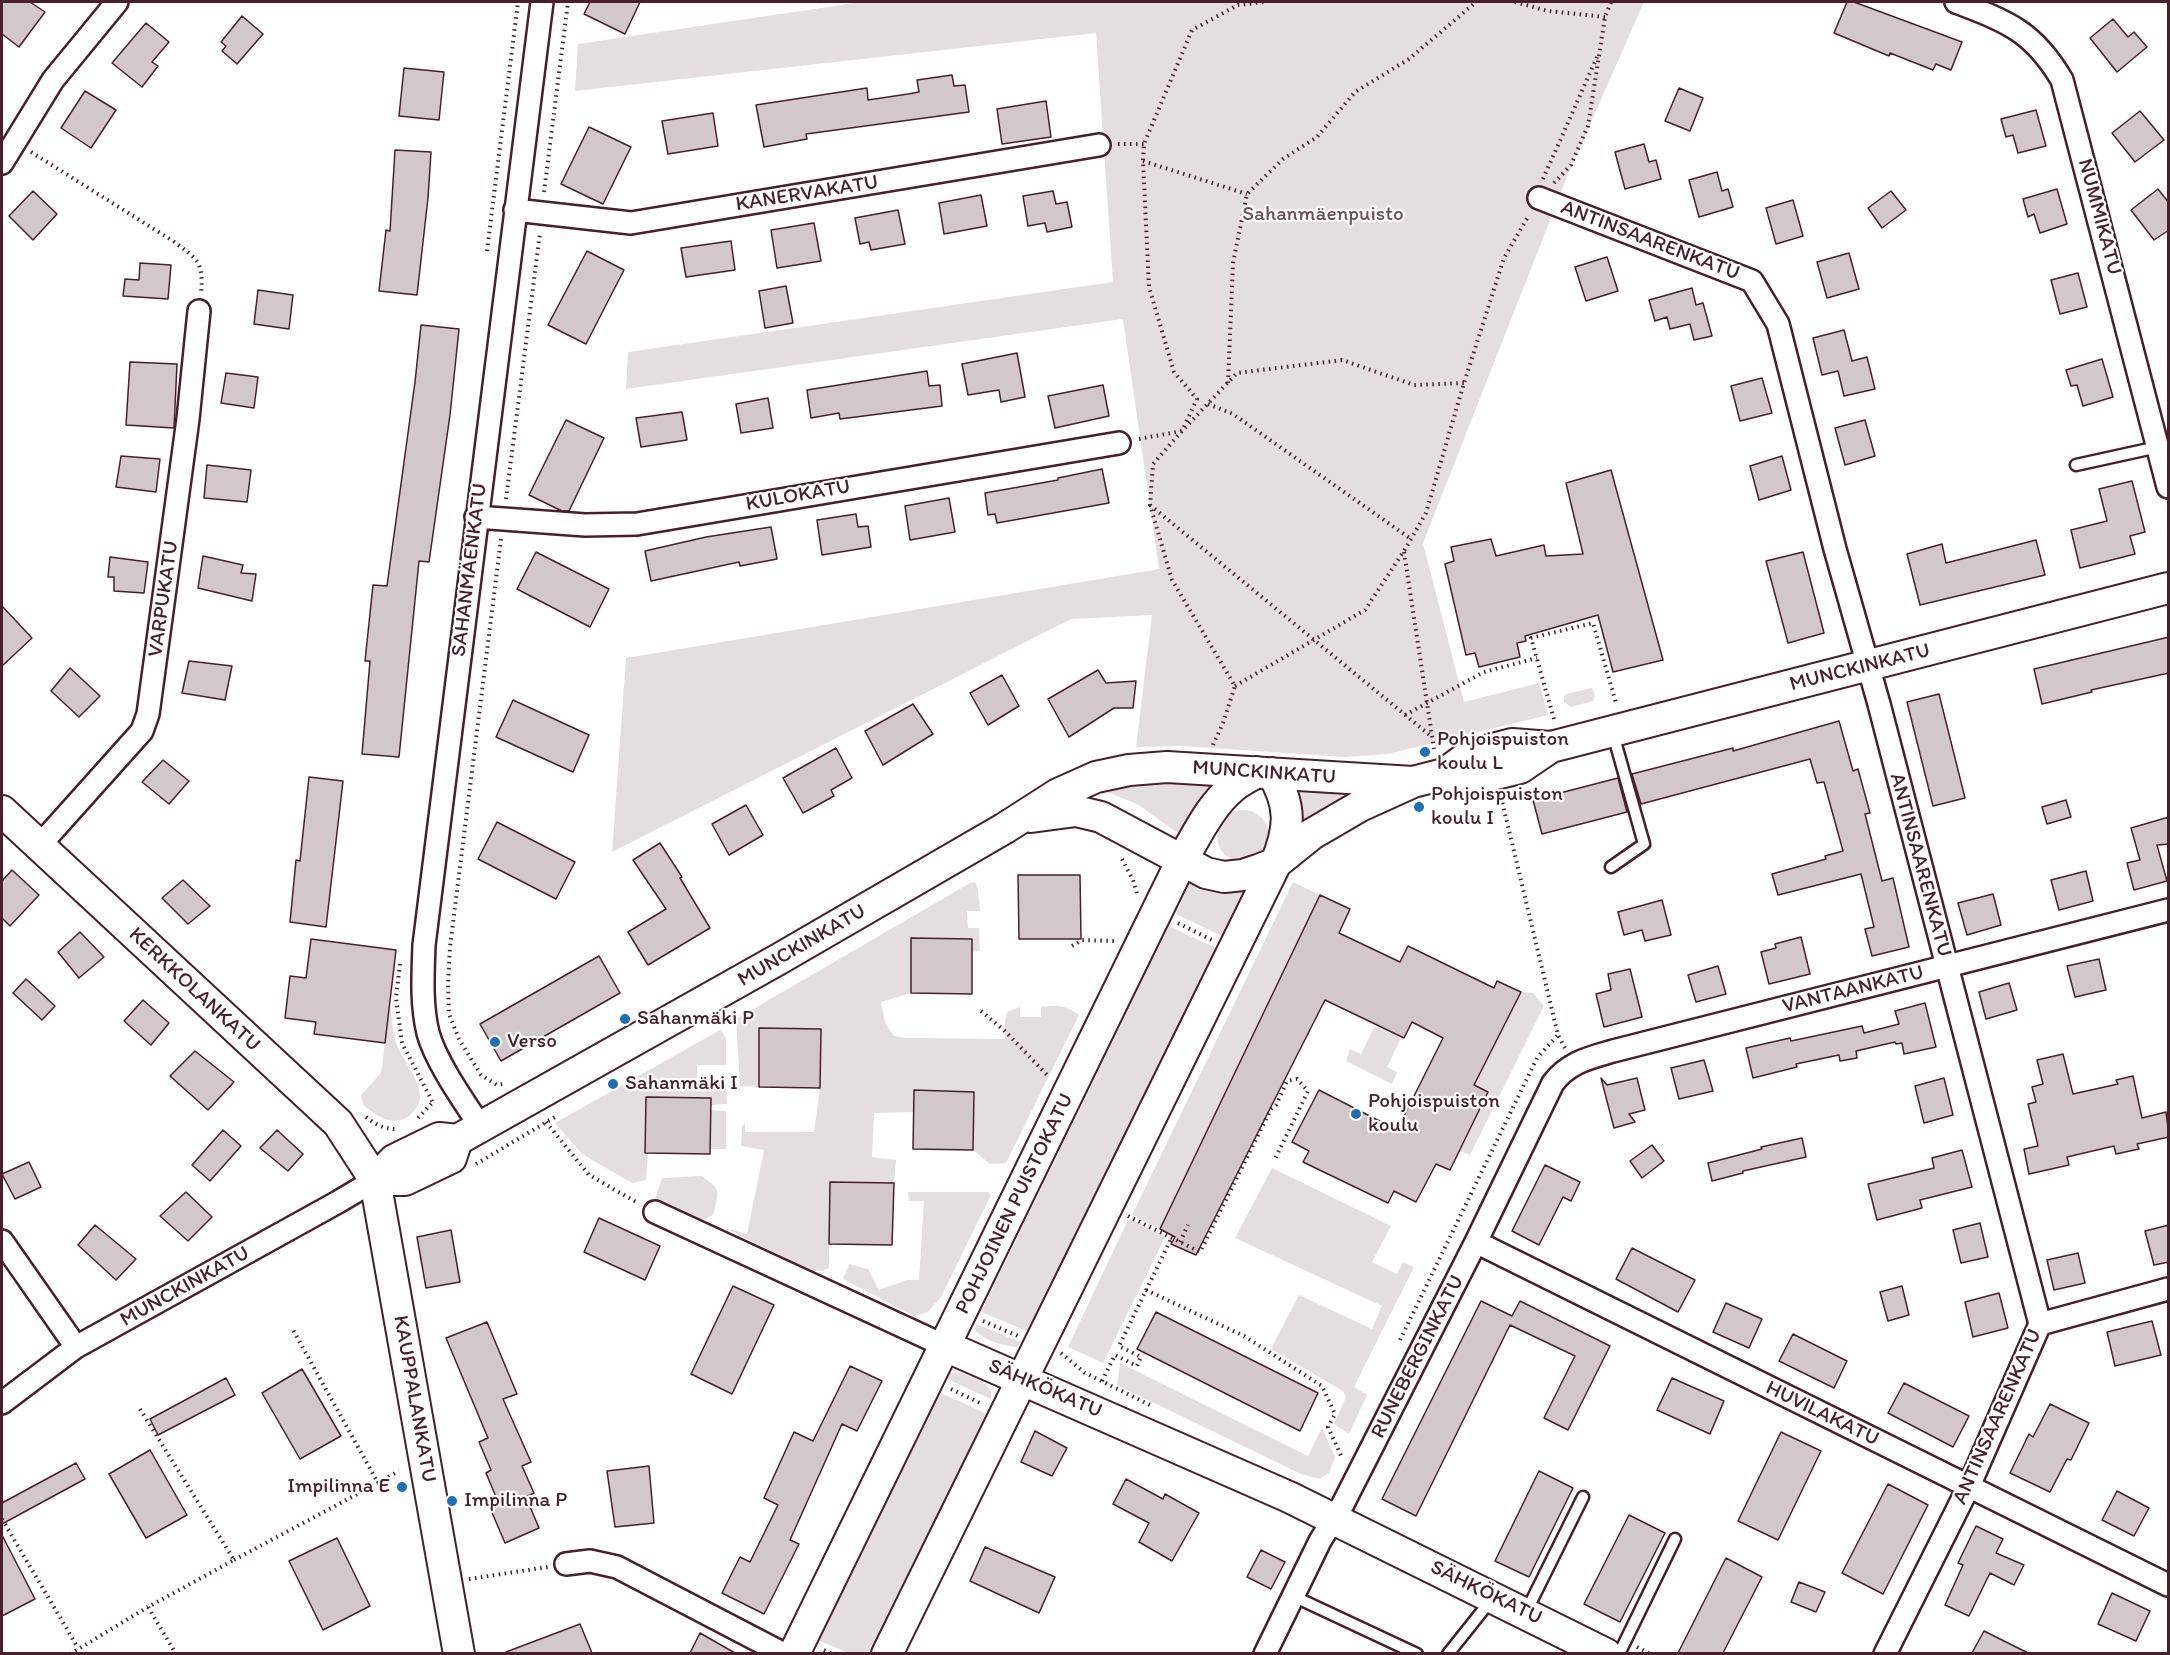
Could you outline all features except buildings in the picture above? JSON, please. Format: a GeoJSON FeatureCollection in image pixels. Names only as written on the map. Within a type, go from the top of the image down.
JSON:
{"type":"FeatureCollection","features":[{"type":"Feature","properties":{"kind":"main road","name":"MUNCKINKATU"},"geometry":{"type":"LineString","coordinates":[[1019,819],[1076,811],[1101,817],[1206,873],[1224,877],[1243,875],[1276,863],[1312,834],[1360,806],[1413,782],[1439,762],[1614,717],[1868,667],[2169,588]]}},
{"type":"Feature","properties":{"kind":"main road","name":"MUNCKINKATU"},"geometry":{"type":"LineString","coordinates":[[1439,762],[1476,779],[1520,768],[1553,733]]}},
{"type":"Feature","properties":{"kind":"main road","name":"MUNCKINKATU"},"geometry":{"type":"LineString","coordinates":[[375,1180],[394,1160],[439,1138],[468,1133],[539,1110],[779,959],[1058,794],[1096,777],[1129,770],[1167,767],[1413,782]]}},
{"type":"Feature","properties":{"kind":"main road","name":"POHJOINEN PUISTOKATU"},"geometry":{"type":"LineString","coordinates":[[794,1653],[1182,860],[1214,807],[1224,795],[1235,785],[1264,773]]}},
{"type":"Feature","properties":{"kind":"main road"},"geometry":{"type":"LineString","coordinates":[[887,1653],[1276,863],[1285,841],[1288,824],[1284,799],[1279,786],[1264,773]]}},
{"type":"Feature","properties":{"kind":"main road","name":"KERKKOLANKATU"},"geometry":{"type":"LineString","coordinates":[[2,812],[338,1123],[375,1180]]}},
{"type":"Feature","properties":{"kind":"main road","name":"KAUPPALANKATU"},"geometry":{"type":"LineString","coordinates":[[375,1180],[459,1653]]}},
{"type":"Feature","properties":{"kind":"main road","name":"SÄHKÖKATU"},"geometry":{"type":"LineString","coordinates":[[945,1346],[1335,1519],[1606,1653]]}},
{"type":"Feature","properties":{"kind":"street"},"geometry":{"type":"LineString","coordinates":[[2,164],[54,80],[117,2]]}},
{"type":"Feature","properties":{"kind":"street","name":"SAHANMÄENKATU"},"geometry":{"type":"LineString","coordinates":[[468,1133],[433,1046],[425,1013],[424,945],[542,2]]}},
{"type":"Feature","properties":{"kind":"street","name":"NUMMIKATU"},"geometry":{"type":"LineString","coordinates":[[1956,2],[2006,21],[2032,39],[2049,58],[2062,80],[2169,487]]}},
{"type":"Feature","properties":{"kind":"street","name":"KANERVAKATU"},"geometry":{"type":"LineString","coordinates":[[515,210],[631,223],[1099,145]]}},
{"type":"Feature","properties":{"kind":"street","name":"ANTINSAARENKATU"},"geometry":{"type":"LineString","coordinates":[[1539,198],[1752,281],[1778,324],[1835,549],[2040,1324],[1969,1486],[1885,1653]]}},
{"type":"Feature","properties":{"kind":"street","name":"VARPUKATU"},"geometry":{"type":"LineString","coordinates":[[39,846],[142,731],[148,714],[188,419],[199,311]]}},
{"type":"Feature","properties":{"kind":"street","name":"KULOKATU"},"geometry":{"type":"LineString","coordinates":[[476,518],[585,525],[637,524],[1119,443]]}},
{"type":"Feature","properties":{"kind":"street","name":"VANTAANKATU"},"geometry":{"type":"LineString","coordinates":[[1574,1064],[1613,1051],[2169,910]]}},
{"type":"Feature","properties":{"kind":"street","name":"RUNEBERGINKATU"},"geometry":{"type":"LineString","coordinates":[[1266,1653],[1320,1541],[1335,1519],[1476,1242],[1553,1083],[1562,1072],[1574,1064]]}},
{"type":"Feature","properties":{"kind":"street","name":"MUNCKINKATU"},"geometry":{"type":"LineString","coordinates":[[2,1402],[76,1347],[375,1180]]}},
{"type":"Feature","properties":{"kind":"street","name":"SÄHKÖKATU"},"geometry":{"type":"LineString","coordinates":[[654,1212],[945,1346]]}},
{"type":"Feature","properties":{"kind":"street"},"geometry":{"type":"LineString","coordinates":[[2,1241],[76,1347]]}},
{"type":"Feature","properties":{"kind":"street","name":"HUVILAKATU"},"geometry":{"type":"LineString","coordinates":[[1476,1242],[2169,1585]]}},
{"type":"Feature","properties":{"kind":"street"},"geometry":{"type":"LineString","coordinates":[[2040,1324],[2169,1289]]}},
{"type":"Feature","properties":{"kind":"street"},"geometry":{"type":"LineString","coordinates":[[566,1564],[590,1561],[617,1567],[784,1653]]}},
{"type":"Feature","properties":{"kind":"lane"},"geometry":{"type":"LineString","coordinates":[[2076,465],[2158,447]]}},
{"type":"Feature","properties":{"kind":"lane"},"geometry":{"type":"LineString","coordinates":[[1611,867],[1644,844],[1614,717]]}},
{"type":"Feature","properties":{"kind":"lane"},"geometry":{"type":"LineString","coordinates":[[1526,1613],[1583,1497]]}},
{"type":"Feature","properties":{"kind":"lane"},"geometry":{"type":"LineString","coordinates":[[1619,1653],[1675,1539]]}},
{"type":"Feature","properties":{"kind":"lane"},"geometry":{"type":"LineString","coordinates":[[1293,1596],[1417,1653]]}},
{"type":"Feature","properties":{"kind":"lane"},"geometry":{"type":"LineString","coordinates":[[1448,1653],[1493,1597]]}},
{"type":"Feature","properties":{"kind":"path"},"geometry":{"type":"LineString","coordinates":[[1182,431],[1197,399],[1174,372],[1149,287],[1144,144],[1192,30],[1238,5],[1264,2]]}},
{"type":"Feature","properties":{"kind":"path"},"geometry":{"type":"LineString","coordinates":[[1228,383],[1233,262],[1247,194],[1283,159],[1317,136],[1355,92],[1409,59],[1476,2]]}},
{"type":"Feature","properties":{"kind":"path"},"geometry":{"type":"LineString","coordinates":[[1515,2],[1548,11],[1605,17]]}},
{"type":"Feature","properties":{"kind":"path"},"geometry":{"type":"LineString","coordinates":[[1209,753],[1234,686],[1365,610],[1426,513],[1504,258],[1539,198],[1571,165],[1588,126],[1605,17],[1611,2]]}},
{"type":"Feature","properties":{"kind":"path"},"geometry":{"type":"LineString","coordinates":[[1539,198],[1544,177],[1600,51]]}},
{"type":"Feature","properties":{"kind":"path"},"geometry":{"type":"LineString","coordinates":[[15,142],[173,241],[200,264],[203,275],[199,311]]}},
{"type":"Feature","properties":{"kind":"path"},"geometry":{"type":"LineString","coordinates":[[1143,161],[1247,194]]}},
{"type":"Feature","properties":{"kind":"path"},"geometry":{"type":"LineString","coordinates":[[1234,686],[1172,580],[1150,505],[1154,464],[1237,373],[1342,360],[1414,385],[1464,383]]}},
{"type":"Feature","properties":{"kind":"path"},"geometry":{"type":"LineString","coordinates":[[1208,404],[1233,414],[1411,539]]}},
{"type":"Feature","properties":{"kind":"path"},"geometry":{"type":"LineString","coordinates":[[1119,443],[1182,431]]}},
{"type":"Feature","properties":{"kind":"path"},"geometry":{"type":"LineString","coordinates":[[1150,505],[1432,737]]}},
{"type":"Feature","properties":{"kind":"path"},"geometry":{"type":"LineString","coordinates":[[1404,551],[1432,737],[1439,762]]}},
{"type":"Feature","properties":{"kind":"path"},"geometry":{"type":"LineString","coordinates":[[1553,733],[1531,638],[1593,623],[1614,717]]}},
{"type":"Feature","properties":{"kind":"path"},"geometry":{"type":"LineString","coordinates":[[1405,715],[1484,672],[1537,658]]}},
{"type":"Feature","properties":{"kind":"path"},"geometry":{"type":"LineString","coordinates":[[1495,774],[1558,1035],[1574,1064]]}},
{"type":"Feature","properties":{"kind":"path"},"geometry":{"type":"LineString","coordinates":[[1122,857],[1133,880],[1140,905],[1234,948]]}},
{"type":"Feature","properties":{"kind":"path"},"geometry":{"type":"LineString","coordinates":[[1072,946],[1082,940],[1122,942]]}},
{"type":"Feature","properties":{"kind":"path"},"geometry":{"type":"LineString","coordinates":[[981,1011],[1030,1056],[1053,1081]]}},
{"type":"Feature","properties":{"kind":"path"},"geometry":{"type":"LineString","coordinates":[[1400,1341],[1537,1058],[1558,1035]]}},
{"type":"Feature","properties":{"kind":"path"},"geometry":{"type":"LineString","coordinates":[[1125,1214],[1200,1252],[1271,1109],[1276,1105],[1287,1081],[1297,1079],[1308,1090],[1274,1161]]}},
{"type":"Feature","properties":{"kind":"path"},"geometry":{"type":"LineString","coordinates":[[539,1110],[556,1117]]}},
{"type":"Feature","properties":{"kind":"path"},"geometry":{"type":"LineString","coordinates":[[470,1168],[539,1110]]}},
{"type":"Feature","properties":{"kind":"path"},"geometry":{"type":"LineString","coordinates":[[539,1110],[588,1174],[654,1212]]}},
{"type":"Feature","properties":{"kind":"path"},"geometry":{"type":"LineString","coordinates":[[1180,1242],[1188,1225]]}},
{"type":"Feature","properties":{"kind":"path"},"geometry":{"type":"LineString","coordinates":[[1102,1381],[1115,1355],[1137,1366],[1141,1357],[1119,1346],[1172,1237]]}},
{"type":"Feature","properties":{"kind":"path"},"geometry":{"type":"LineString","coordinates":[[1146,1290],[1244,1336],[1322,1386],[1335,1414],[1328,1427],[1342,1458]]}},
{"type":"Feature","properties":{"kind":"path"},"geometry":{"type":"LineString","coordinates":[[292,1328],[378,1483]]}},
{"type":"Feature","properties":{"kind":"path"},"geometry":{"type":"LineString","coordinates":[[928,1379],[1005,1415]]}},
{"type":"Feature","properties":{"kind":"path"},"geometry":{"type":"LineString","coordinates":[[140,1409],[234,1560]]}},
{"type":"Feature","properties":{"kind":"path"},"geometry":{"type":"LineString","coordinates":[[1338,1467],[1348,1448]]}},
{"type":"Feature","properties":{"kind":"path"},"geometry":{"type":"LineString","coordinates":[[70,1653],[148,1607],[399,1472]]}},
{"type":"Feature","properties":{"kind":"path"},"geometry":{"type":"LineString","coordinates":[[2,1519],[78,1648]]}},
{"type":"Feature","properties":{"kind":"path"},"geometry":{"type":"LineString","coordinates":[[465,1579],[566,1564]]}},
{"type":"Feature","properties":{"kind":"path"},"geometry":{"type":"LineString","coordinates":[[148,1607],[176,1653]]}},
{"type":"Feature","properties":{"kind":"green space","name":"Sahanmäenpuisto"},"geometry":{"type":"Polygon","coordinates":[[[861,2],[1644,2],[1569,172],[1423,543],[1464,702],[1539,683],[1548,715],[1388,754],[1344,757],[1182,746],[1136,747],[1152,615],[1071,619],[612,852],[626,658],[1159,569],[1123,319],[626,389],[628,352],[1113,282],[1096,33],[575,91],[578,44],[861,2]]]}},
{"type":"Feature","properties":{"kind":"green space"},"geometry":{"type":"Polygon","coordinates":[[[1592,688],[1595,696],[1593,701],[1571,707],[1564,702],[1566,694],[1592,688]]]}},
{"type":"Feature","properties":{"kind":"green space"},"geometry":{"type":"Polygon","coordinates":[[[1131,780],[1224,782],[1182,836],[1137,804],[1104,791],[1102,788],[1131,780]]]}},
{"type":"Feature","properties":{"kind":"green space"},"geometry":{"type":"Polygon","coordinates":[[[1355,791],[1301,828],[1300,807],[1292,793],[1355,791]]]}},
{"type":"Feature","properties":{"kind":"green space"},"geometry":{"type":"Polygon","coordinates":[[[1243,810],[1253,812],[1261,818],[1267,826],[1269,836],[1267,846],[1261,854],[1253,860],[1243,862],[1233,860],[1225,854],[1219,846],[1217,836],[1219,826],[1225,818],[1233,812],[1243,810]]]}},
{"type":"Feature","properties":{"kind":"green space"},"geometry":{"type":"Polygon","coordinates":[[[1191,880],[1244,889],[1222,936],[1176,914],[1191,880]]]}},
{"type":"Feature","properties":{"kind":"green space"},"geometry":{"type":"Polygon","coordinates":[[[975,882],[980,911],[967,911],[968,928],[979,928],[980,951],[972,952],[972,939],[911,938],[911,993],[881,1002],[885,1023],[894,1036],[906,1038],[1005,1039],[1007,1012],[1020,1007],[1020,1017],[1041,1017],[1041,1007],[1052,1006],[1066,1008],[1079,1015],[1006,1163],[990,1164],[973,1150],[974,1092],[914,1091],[914,1112],[874,1113],[872,1157],[896,1160],[894,1183],[830,1182],[829,1268],[822,1271],[807,1269],[725,1228],[747,1234],[764,1150],[741,1146],[742,1127],[745,1122],[745,1132],[814,1132],[820,1088],[821,1029],[760,1028],[759,1087],[740,1086],[736,1019],[975,882]]]}},
{"type":"Feature","properties":{"kind":"green space"},"geometry":{"type":"Polygon","coordinates":[[[1293,882],[1320,895],[1160,1229],[1132,1215],[1293,882]]]}},
{"type":"Feature","properties":{"kind":"green space"},"geometry":{"type":"Polygon","coordinates":[[[1169,926],[1216,948],[1027,1331],[981,1312],[1169,926]]]}},
{"type":"Feature","properties":{"kind":"green space"},"geometry":{"type":"Polygon","coordinates":[[[1521,992],[1533,993],[1544,1006],[1470,1155],[1460,1151],[1488,1093],[1474,1085],[1521,992]]]}},
{"type":"Feature","properties":{"kind":"green space"},"geometry":{"type":"Polygon","coordinates":[[[390,1004],[395,1041],[420,1091],[418,1106],[412,1113],[406,1118],[393,1121],[380,1117],[363,1105],[361,1095],[381,1073],[390,1004]]]}},
{"type":"Feature","properties":{"kind":"green space"},"geometry":{"type":"Polygon","coordinates":[[[1375,1026],[1401,1038],[1387,1067],[1397,1072],[1392,1084],[1346,1061],[1350,1049],[1361,1054],[1375,1026]]]}},
{"type":"Feature","properties":{"kind":"green space"},"geometry":{"type":"Polygon","coordinates":[[[720,1030],[726,1038],[726,1065],[697,1065],[697,1080],[726,1080],[727,1104],[711,1105],[711,1098],[646,1097],[645,1152],[648,1153],[646,1180],[632,1183],[582,1154],[555,1123],[720,1030]]]}},
{"type":"Feature","properties":{"kind":"green space"},"geometry":{"type":"Polygon","coordinates":[[[711,1110],[726,1111],[726,1149],[710,1149],[711,1110]]]}},
{"type":"Feature","properties":{"kind":"green space"},"geometry":{"type":"Polygon","coordinates":[[[1272,1168],[1391,1226],[1372,1262],[1397,1274],[1403,1262],[1414,1267],[1354,1387],[1367,1395],[1349,1434],[1334,1424],[1346,1397],[1343,1391],[1271,1349],[1299,1295],[1372,1329],[1382,1306],[1235,1238],[1272,1168]]]}},
{"type":"Feature","properties":{"kind":"green space"},"geometry":{"type":"Polygon","coordinates":[[[701,1176],[713,1184],[717,1192],[713,1215],[703,1220],[695,1220],[655,1199],[662,1178],[701,1176]]]}},
{"type":"Feature","properties":{"kind":"green space"},"geometry":{"type":"Polygon","coordinates":[[[908,1192],[988,1192],[991,1195],[941,1297],[928,1312],[914,1316],[843,1279],[849,1264],[868,1269],[879,1290],[907,1280],[919,1280],[924,1201],[909,1201],[908,1192]]]}},
{"type":"Feature","properties":{"kind":"green space"},"geometry":{"type":"Polygon","coordinates":[[[1131,1219],[1165,1237],[1103,1363],[1068,1347],[1127,1222],[1131,1219]]]}},
{"type":"Feature","properties":{"kind":"green space"},"geometry":{"type":"Polygon","coordinates":[[[976,1324],[1021,1342],[1017,1347],[994,1342],[975,1330],[976,1324]]]}},
{"type":"Feature","properties":{"kind":"green space"},"geometry":{"type":"Polygon","coordinates":[[[1120,1363],[1308,1456],[1322,1428],[1335,1457],[1329,1473],[1320,1479],[1301,1474],[1117,1385],[1120,1363]]]}},
{"type":"Feature","properties":{"kind":"green space"},"geometry":{"type":"Polygon","coordinates":[[[960,1372],[986,1384],[991,1391],[991,1399],[947,1379],[951,1373],[960,1372]]]}},
{"type":"Feature","properties":{"kind":"green space"},"geometry":{"type":"Polygon","coordinates":[[[941,1393],[987,1414],[868,1653],[848,1653],[818,1640],[941,1393]]]}},
{"type":"Feature","properties":{"kind":"place","name":"Pohjoispuiston koulu L"},"geometry":{"type":"Point","coordinates":[1425,752]}},
{"type":"Feature","properties":{"kind":"place","name":"Pohjoispuiston koulu I"},"geometry":{"type":"Point","coordinates":[1419,807]}},
{"type":"Feature","properties":{"kind":"place","name":"Sahanmäki P"},"geometry":{"type":"Point","coordinates":[625,1019]}},
{"type":"Feature","properties":{"kind":"place","name":"Verso"},"geometry":{"type":"Point","coordinates":[495,1042]}},
{"type":"Feature","properties":{"kind":"place","name":"Sahanmäki I"},"geometry":{"type":"Point","coordinates":[613,1084]}},
{"type":"Feature","properties":{"kind":"place","name":"Pohjoispuiston koulu"},"geometry":{"type":"Point","coordinates":[1356,1114]}},
{"type":"Feature","properties":{"kind":"place","name":"Impilinna E"},"geometry":{"type":"Point","coordinates":[402,1487]}},
{"type":"Feature","properties":{"kind":"place","name":"Impilinna P"},"geometry":{"type":"Point","coordinates":[452,1501]}}]}
